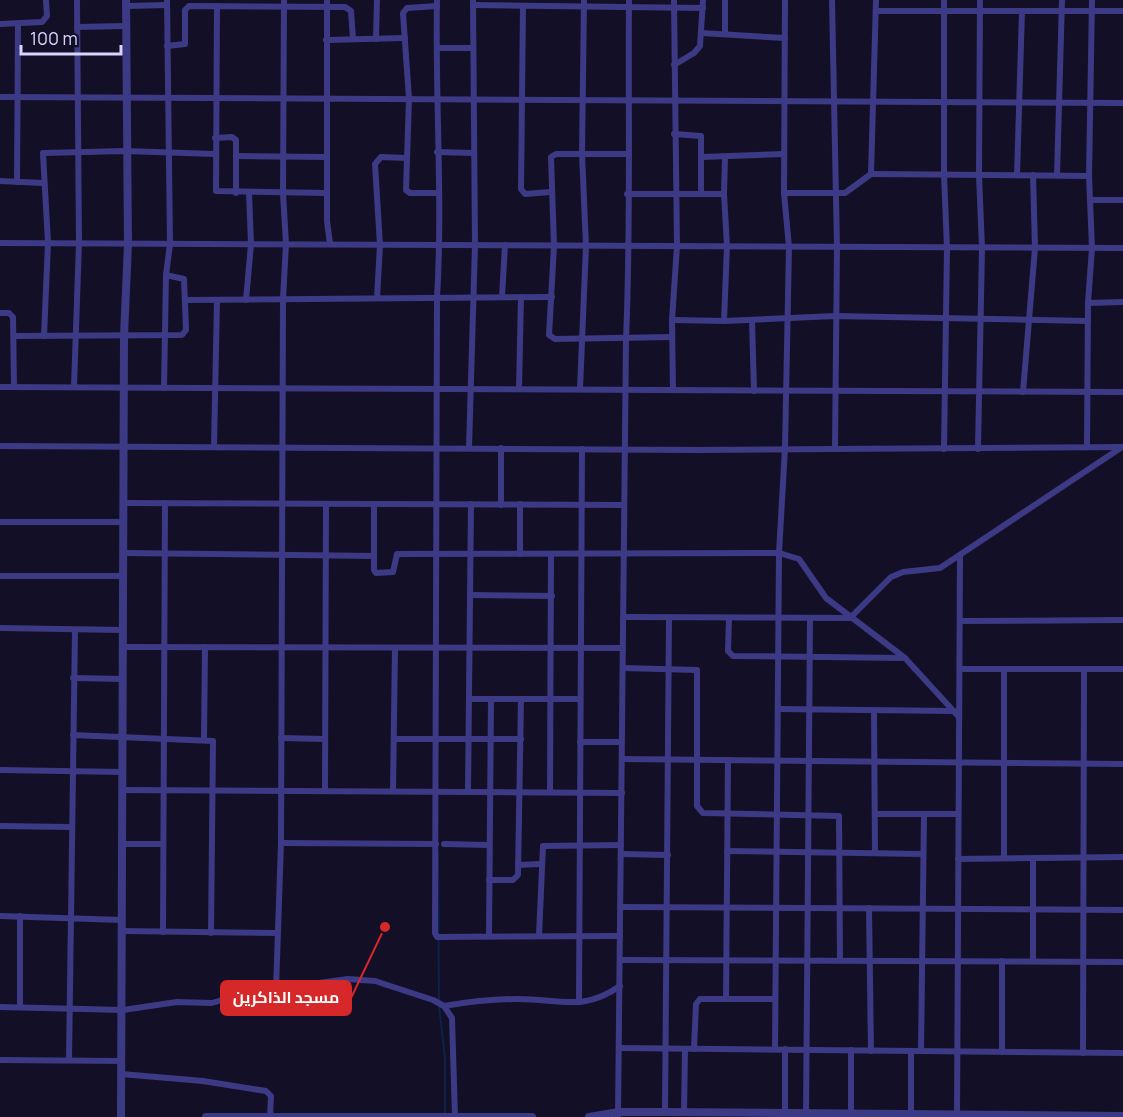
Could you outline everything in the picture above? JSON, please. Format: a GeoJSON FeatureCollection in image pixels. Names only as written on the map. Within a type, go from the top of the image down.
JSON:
{"type":"FeatureCollection","features":[{"type":"Feature","properties":{"kind":"street"},"geometry":{"type":"LineString","coordinates":[[0,24],[18,25],[45,20],[46,0]]}},
{"type":"Feature","properties":{"kind":"street"},"geometry":{"type":"LineString","coordinates":[[74,387],[79,243],[76,152],[77,0]]}},
{"type":"Feature","properties":{"kind":"street"},"geometry":{"type":"LineString","coordinates":[[376,39],[377,0]]}},
{"type":"Feature","properties":{"kind":"street"},"geometry":{"type":"LineString","coordinates":[[725,0],[725,34]]}},
{"type":"Feature","properties":{"kind":"street"},"geometry":{"type":"LineString","coordinates":[[775,1049],[779,553],[785,448],[789,247],[784,193],[785,0]]}},
{"type":"Feature","properties":{"kind":"street"},"geometry":{"type":"LineString","coordinates":[[832,0],[835,101],[834,194],[837,247],[835,449]]}},
{"type":"Feature","properties":{"kind":"street"},"geometry":{"type":"LineString","coordinates":[[871,174],[876,0]]}},
{"type":"Feature","properties":{"kind":"street"},"geometry":{"type":"LineString","coordinates":[[944,0],[944,174],[947,248],[944,319],[944,449]]}},
{"type":"Feature","properties":{"kind":"street"},"geometry":{"type":"LineString","coordinates":[[978,449],[982,248],[979,175],[980,0]]}},
{"type":"Feature","properties":{"kind":"street"},"geometry":{"type":"LineString","coordinates":[[1057,175],[1062,0]]}},
{"type":"Feature","properties":{"kind":"street"},"geometry":{"type":"LineString","coordinates":[[1087,447],[1088,303],[1092,248],[1089,176],[1092,0]]}},
{"type":"Feature","properties":{"kind":"street"},"geometry":{"type":"LineString","coordinates":[[121,1117],[124,336],[128,244],[125,151],[126,3],[167,3],[167,152],[170,244],[166,275],[164,388]]}},
{"type":"Feature","properties":{"kind":"street"},"geometry":{"type":"LineString","coordinates":[[167,46],[185,44],[186,7],[248,3],[327,3],[349,8],[353,39]]}},
{"type":"Feature","properties":{"kind":"street"},"geometry":{"type":"LineString","coordinates":[[276,989],[281,843],[282,388],[286,244],[283,193],[284,3]]}},
{"type":"Feature","properties":{"kind":"street"},"geometry":{"type":"LineString","coordinates":[[327,3],[326,193],[330,244]]}},
{"type":"Feature","properties":{"kind":"street"},"geometry":{"type":"LineString","coordinates":[[437,193],[407,192],[409,99],[404,10],[437,3],[437,193],[441,245],[437,298],[435,935],[620,936]]}},
{"type":"Feature","properties":{"kind":"street"},"geometry":{"type":"LineString","coordinates":[[469,448],[475,245],[472,153],[473,3],[523,6],[629,3],[703,4],[698,50],[674,65]]}},
{"type":"Feature","properties":{"kind":"street"},"geometry":{"type":"LineString","coordinates":[[619,1115],[626,339],[630,246],[627,194],[629,3]]}},
{"type":"Feature","properties":{"kind":"street"},"geometry":{"type":"LineString","coordinates":[[580,389],[586,246],[582,154],[584,4]]}},
{"type":"Feature","properties":{"kind":"street"},"geometry":{"type":"LineString","coordinates":[[672,390],[672,320],[677,246],[674,4]]}},
{"type":"Feature","properties":{"kind":"street"},"geometry":{"type":"LineString","coordinates":[[217,6],[216,191],[326,193]]}},
{"type":"Feature","properties":{"kind":"street"},"geometry":{"type":"LineString","coordinates":[[523,6],[521,189],[525,194],[551,192]]}},
{"type":"Feature","properties":{"kind":"street"},"geometry":{"type":"LineString","coordinates":[[1017,175],[1022,10]]}},
{"type":"Feature","properties":{"kind":"street"},"geometry":{"type":"LineString","coordinates":[[876,11],[1123,11]]}},
{"type":"Feature","properties":{"kind":"street"},"geometry":{"type":"LineString","coordinates":[[17,182],[18,25]]}},
{"type":"Feature","properties":{"kind":"street"},"geometry":{"type":"LineString","coordinates":[[77,27],[126,26]]}},
{"type":"Feature","properties":{"kind":"street"},"geometry":{"type":"LineString","coordinates":[[701,33],[785,38]]}},
{"type":"Feature","properties":{"kind":"street"},"geometry":{"type":"LineString","coordinates":[[326,40],[405,38]]}},
{"type":"Feature","properties":{"kind":"street"},"geometry":{"type":"LineString","coordinates":[[437,48],[472,48]]}},
{"type":"Feature","properties":{"kind":"street"},"geometry":{"type":"LineString","coordinates":[[0,97],[1123,103]]}},
{"type":"Feature","properties":{"kind":"street"},"geometry":{"type":"LineString","coordinates":[[674,134],[700,135],[701,194]]}},
{"type":"Feature","properties":{"kind":"street"},"geometry":{"type":"LineString","coordinates":[[215,138],[235,138],[236,192]]}},
{"type":"Feature","properties":{"kind":"street"},"geometry":{"type":"LineString","coordinates":[[44,336],[48,243],[43,153],[125,151],[215,154]]}},
{"type":"Feature","properties":{"kind":"street"},"geometry":{"type":"LineString","coordinates":[[437,152],[472,153]]}},
{"type":"Feature","properties":{"kind":"street"},"geometry":{"type":"LineString","coordinates":[[628,154],[553,155],[551,192],[554,246],[549,335],[555,339],[672,337]]}},
{"type":"Feature","properties":{"kind":"street"},"geometry":{"type":"LineString","coordinates":[[702,157],[784,154]]}},
{"type":"Feature","properties":{"kind":"street"},"geometry":{"type":"LineString","coordinates":[[236,156],[327,157]]}},
{"type":"Feature","properties":{"kind":"street"},"geometry":{"type":"LineString","coordinates":[[724,321],[727,246],[724,194],[725,156]]}},
{"type":"Feature","properties":{"kind":"street"},"geometry":{"type":"LineString","coordinates":[[377,298],[380,245],[375,164],[381,157],[407,158]]}},
{"type":"Feature","properties":{"kind":"street"},"geometry":{"type":"LineString","coordinates":[[784,193],[834,194],[850,190],[871,174],[1089,176]]}},
{"type":"Feature","properties":{"kind":"street"},"geometry":{"type":"LineString","coordinates":[[1023,392],[1027,320],[1035,248],[1034,175]]}},
{"type":"Feature","properties":{"kind":"street"},"geometry":{"type":"LineString","coordinates":[[0,181],[43,183]]}},
{"type":"Feature","properties":{"kind":"street"},"geometry":{"type":"LineString","coordinates":[[246,300],[251,244],[249,193]]}},
{"type":"Feature","properties":{"kind":"street"},"geometry":{"type":"LineString","coordinates":[[627,194],[724,194]]}},
{"type":"Feature","properties":{"kind":"street"},"geometry":{"type":"LineString","coordinates":[[1090,200],[1123,200]]}},
{"type":"Feature","properties":{"kind":"street"},"geometry":{"type":"LineString","coordinates":[[0,243],[1123,248]]}},
{"type":"Feature","properties":{"kind":"street"},"geometry":{"type":"LineString","coordinates":[[501,297],[506,245]]}},
{"type":"Feature","properties":{"kind":"street"},"geometry":{"type":"LineString","coordinates":[[15,336],[185,334],[184,279],[166,275]]}},
{"type":"Feature","properties":{"kind":"street"},"geometry":{"type":"LineString","coordinates":[[519,389],[521,297]]}},
{"type":"Feature","properties":{"kind":"street"},"geometry":{"type":"LineString","coordinates":[[185,300],[552,297]]}},
{"type":"Feature","properties":{"kind":"street"},"geometry":{"type":"LineString","coordinates":[[214,447],[217,301]]}},
{"type":"Feature","properties":{"kind":"street"},"geometry":{"type":"LineString","coordinates":[[1088,303],[1123,302]]}},
{"type":"Feature","properties":{"kind":"street"},"geometry":{"type":"LineString","coordinates":[[0,313],[12,315],[15,336],[14,387]]}},
{"type":"Feature","properties":{"kind":"street"},"geometry":{"type":"LineString","coordinates":[[672,320],[724,321],[835,316],[1088,321]]}},
{"type":"Feature","properties":{"kind":"street"},"geometry":{"type":"LineString","coordinates":[[752,320],[754,391]]}},
{"type":"Feature","properties":{"kind":"street"},"geometry":{"type":"LineString","coordinates":[[0,387],[1123,393]]}},
{"type":"Feature","properties":{"kind":"street"},"geometry":{"type":"LineString","coordinates":[[0,446],[582,449],[1122,447]]}},
{"type":"Feature","properties":{"kind":"street"},"geometry":{"type":"LineString","coordinates":[[623,617],[850,618],[883,583],[897,574],[932,571],[960,557],[1122,447]]}},
{"type":"Feature","properties":{"kind":"street"},"geometry":{"type":"LineString","coordinates":[[501,448],[501,504]]}},
{"type":"Feature","properties":{"kind":"street"},"geometry":{"type":"LineString","coordinates":[[579,1002],[582,449]]}},
{"type":"Feature","properties":{"kind":"street"},"geometry":{"type":"LineString","coordinates":[[124,503],[624,505]]}},
{"type":"Feature","properties":{"kind":"street"},"geometry":{"type":"LineString","coordinates":[[163,932],[165,503]]}},
{"type":"Feature","properties":{"kind":"street"},"geometry":{"type":"LineString","coordinates":[[325,790],[326,504]]}},
{"type":"Feature","properties":{"kind":"street"},"geometry":{"type":"LineString","coordinates":[[374,504],[375,572],[392,574],[397,554],[779,553],[800,559],[826,598],[905,658],[959,717]]}},
{"type":"Feature","properties":{"kind":"street"},"geometry":{"type":"LineString","coordinates":[[468,791],[471,504]]}},
{"type":"Feature","properties":{"kind":"street"},"geometry":{"type":"LineString","coordinates":[[520,504],[520,554]]}},
{"type":"Feature","properties":{"kind":"street"},"geometry":{"type":"LineString","coordinates":[[0,522],[124,522]]}},
{"type":"Feature","properties":{"kind":"street"},"geometry":{"type":"LineString","coordinates":[[124,553],[374,556]]}},
{"type":"Feature","properties":{"kind":"street"},"geometry":{"type":"LineString","coordinates":[[550,792],[551,554]]}},
{"type":"Feature","properties":{"kind":"street"},"geometry":{"type":"LineString","coordinates":[[957,1116],[960,557]]}},
{"type":"Feature","properties":{"kind":"street"},"geometry":{"type":"LineString","coordinates":[[0,576],[123,576]]}},
{"type":"Feature","properties":{"kind":"street"},"geometry":{"type":"LineString","coordinates":[[471,595],[552,596]]}},
{"type":"Feature","properties":{"kind":"street"},"geometry":{"type":"LineString","coordinates":[[664,1112],[669,618]]}},
{"type":"Feature","properties":{"kind":"street"},"geometry":{"type":"LineString","coordinates":[[729,618],[729,654],[779,657],[905,658]]}},
{"type":"Feature","properties":{"kind":"street"},"geometry":{"type":"LineString","coordinates":[[806,1115],[810,619]]}},
{"type":"Feature","properties":{"kind":"street"},"geometry":{"type":"LineString","coordinates":[[960,621],[1123,620]]}},
{"type":"Feature","properties":{"kind":"street"},"geometry":{"type":"LineString","coordinates":[[0,628],[123,630]]}},
{"type":"Feature","properties":{"kind":"street"},"geometry":{"type":"LineString","coordinates":[[69,1060],[70,827],[75,630]]}},
{"type":"Feature","properties":{"kind":"street"},"geometry":{"type":"LineString","coordinates":[[123,647],[623,648]]}},
{"type":"Feature","properties":{"kind":"street"},"geometry":{"type":"LineString","coordinates":[[204,739],[205,647]]}},
{"type":"Feature","properties":{"kind":"street"},"geometry":{"type":"LineString","coordinates":[[393,790],[395,648]]}},
{"type":"Feature","properties":{"kind":"street"},"geometry":{"type":"LineString","coordinates":[[623,668],[695,670],[698,672],[699,810],[703,813],[840,816],[840,960]]}},
{"type":"Feature","properties":{"kind":"street"},"geometry":{"type":"LineString","coordinates":[[960,669],[1123,669]]}},
{"type":"Feature","properties":{"kind":"street"},"geometry":{"type":"LineString","coordinates":[[1004,669],[1004,858]]}},
{"type":"Feature","properties":{"kind":"street"},"geometry":{"type":"LineString","coordinates":[[1083,1053],[1084,669]]}},
{"type":"Feature","properties":{"kind":"street"},"geometry":{"type":"LineString","coordinates":[[73,678],[123,679]]}},
{"type":"Feature","properties":{"kind":"street"},"geometry":{"type":"LineString","coordinates":[[469,699],[580,699]]}},
{"type":"Feature","properties":{"kind":"street"},"geometry":{"type":"LineString","coordinates":[[489,936],[491,699]]}},
{"type":"Feature","properties":{"kind":"street"},"geometry":{"type":"LineString","coordinates":[[489,880],[513,880],[518,875],[521,699]]}},
{"type":"Feature","properties":{"kind":"street"},"geometry":{"type":"LineString","coordinates":[[779,709],[954,711]]}},
{"type":"Feature","properties":{"kind":"street"},"geometry":{"type":"LineString","coordinates":[[874,711],[875,853]]}},
{"type":"Feature","properties":{"kind":"street"},"geometry":{"type":"LineString","coordinates":[[73,735],[204,739],[211,740],[214,744],[211,933]]}},
{"type":"Feature","properties":{"kind":"street"},"geometry":{"type":"LineString","coordinates":[[281,738],[325,739]]}},
{"type":"Feature","properties":{"kind":"street"},"geometry":{"type":"LineString","coordinates":[[394,739],[521,739]]}},
{"type":"Feature","properties":{"kind":"street"},"geometry":{"type":"LineString","coordinates":[[580,742],[622,742]]}},
{"type":"Feature","properties":{"kind":"street"},"geometry":{"type":"LineString","coordinates":[[622,759],[1123,764]]}},
{"type":"Feature","properties":{"kind":"street"},"geometry":{"type":"LineString","coordinates":[[726,999],[728,760]]}},
{"type":"Feature","properties":{"kind":"street"},"geometry":{"type":"LineString","coordinates":[[0,770],[123,772]]}},
{"type":"Feature","properties":{"kind":"street"},"geometry":{"type":"LineString","coordinates":[[122,790],[622,792]]}},
{"type":"Feature","properties":{"kind":"street"},"geometry":{"type":"LineString","coordinates":[[875,814],[958,814]]}},
{"type":"Feature","properties":{"kind":"street"},"geometry":{"type":"LineString","coordinates":[[921,1051],[924,815]]}},
{"type":"Feature","properties":{"kind":"street"},"geometry":{"type":"LineString","coordinates":[[0,826],[70,827]]}},
{"type":"Feature","properties":{"kind":"street"},"geometry":{"type":"LineString","coordinates":[[281,843],[436,844]]}},
{"type":"Feature","properties":{"kind":"street"},"geometry":{"type":"LineString","coordinates":[[122,844],[163,844]]}},
{"type":"Feature","properties":{"kind":"street"},"geometry":{"type":"LineString","coordinates":[[444,844],[489,845]]}},
{"type":"Feature","properties":{"kind":"street"},"geometry":{"type":"LineString","coordinates":[[539,936],[540,864],[543,846],[621,845]]}},
{"type":"Feature","properties":{"kind":"street"},"geometry":{"type":"LineString","coordinates":[[727,851],[923,854]]}},
{"type":"Feature","properties":{"kind":"street"},"geometry":{"type":"LineString","coordinates":[[621,855],[668,855]]}},
{"type":"Feature","properties":{"kind":"street"},"geometry":{"type":"LineString","coordinates":[[958,859],[1123,857]]}},
{"type":"Feature","properties":{"kind":"street"},"geometry":{"type":"LineString","coordinates":[[1033,858],[1034,961]]}},
{"type":"Feature","properties":{"kind":"street"},"geometry":{"type":"LineString","coordinates":[[518,865],[540,864]]}},
{"type":"Feature","properties":{"kind":"street"},"geometry":{"type":"LineString","coordinates":[[621,907],[1123,910]]}},
{"type":"Feature","properties":{"kind":"street"},"geometry":{"type":"LineString","coordinates":[[869,908],[872,1051]]}},
{"type":"Feature","properties":{"kind":"street"},"geometry":{"type":"LineString","coordinates":[[0,916],[122,920]]}},
{"type":"Feature","properties":{"kind":"street"},"geometry":{"type":"LineString","coordinates":[[20,916],[20,1007]]}},
{"type":"Feature","properties":{"kind":"street"},"geometry":{"type":"LineString","coordinates":[[122,931],[277,933]]}},
{"type":"Feature","properties":{"kind":"street"},"geometry":{"type":"LineString","coordinates":[[620,960],[869,959],[1123,962]]}},
{"type":"Feature","properties":{"kind":"street"},"geometry":{"type":"LineString","coordinates":[[1002,962],[1002,1052]]}},
{"type":"Feature","properties":{"kind":"street"},"geometry":{"type":"LineString","coordinates":[[0,1007],[123,1010],[177,1002],[212,1003],[245,993],[348,979],[375,981],[444,1006],[519,999],[579,1002],[603,998],[620,986]]}},
{"type":"Feature","properties":{"kind":"street"},"geometry":{"type":"LineString","coordinates":[[694,1049],[697,1001],[775,999]]}},
{"type":"Feature","properties":{"kind":"street"},"geometry":{"type":"LineString","coordinates":[[444,1006],[452,1018],[455,1116]]}},
{"type":"Feature","properties":{"kind":"street"},"geometry":{"type":"LineString","coordinates":[[619,1048],[1123,1053]]}},
{"type":"Feature","properties":{"kind":"street"},"geometry":{"type":"LineString","coordinates":[[684,1048],[684,1113]]}},
{"type":"Feature","properties":{"kind":"street"},"geometry":{"type":"LineString","coordinates":[[785,1050],[785,1114]]}},
{"type":"Feature","properties":{"kind":"street"},"geometry":{"type":"LineString","coordinates":[[850,1050],[851,1114]]}},
{"type":"Feature","properties":{"kind":"street"},"geometry":{"type":"LineString","coordinates":[[911,1051],[911,1115]]}},
{"type":"Feature","properties":{"kind":"street"},"geometry":{"type":"LineString","coordinates":[[0,1060],[121,1061]]}},
{"type":"Feature","properties":{"kind":"street"},"geometry":{"type":"LineString","coordinates":[[121,1074],[203,1081],[266,1091],[271,1096],[270,1117]]}},
{"type":"Feature","properties":{"kind":"street"},"geometry":{"type":"LineString","coordinates":[[589,1117],[664,1112],[775,1115],[1123,1116]]}},
{"type":"Feature","properties":{"kind":"street"},"geometry":{"type":"LineString","coordinates":[[206,1117],[532,1117]]}},
{"type":"Feature","properties":{"kind":"waterway"},"geometry":{"type":"LineString","coordinates":[[438,853],[439,1001]]}},
{"type":"Feature","properties":{"kind":"waterway"},"geometry":{"type":"LineString","coordinates":[[439,1006],[445,1057],[445,1114]]}},
{"type":"Feature","properties":{"kind":"place","name":"مسجد الذاكرين"},"geometry":{"type":"Point","coordinates":[385,927]}}]}
